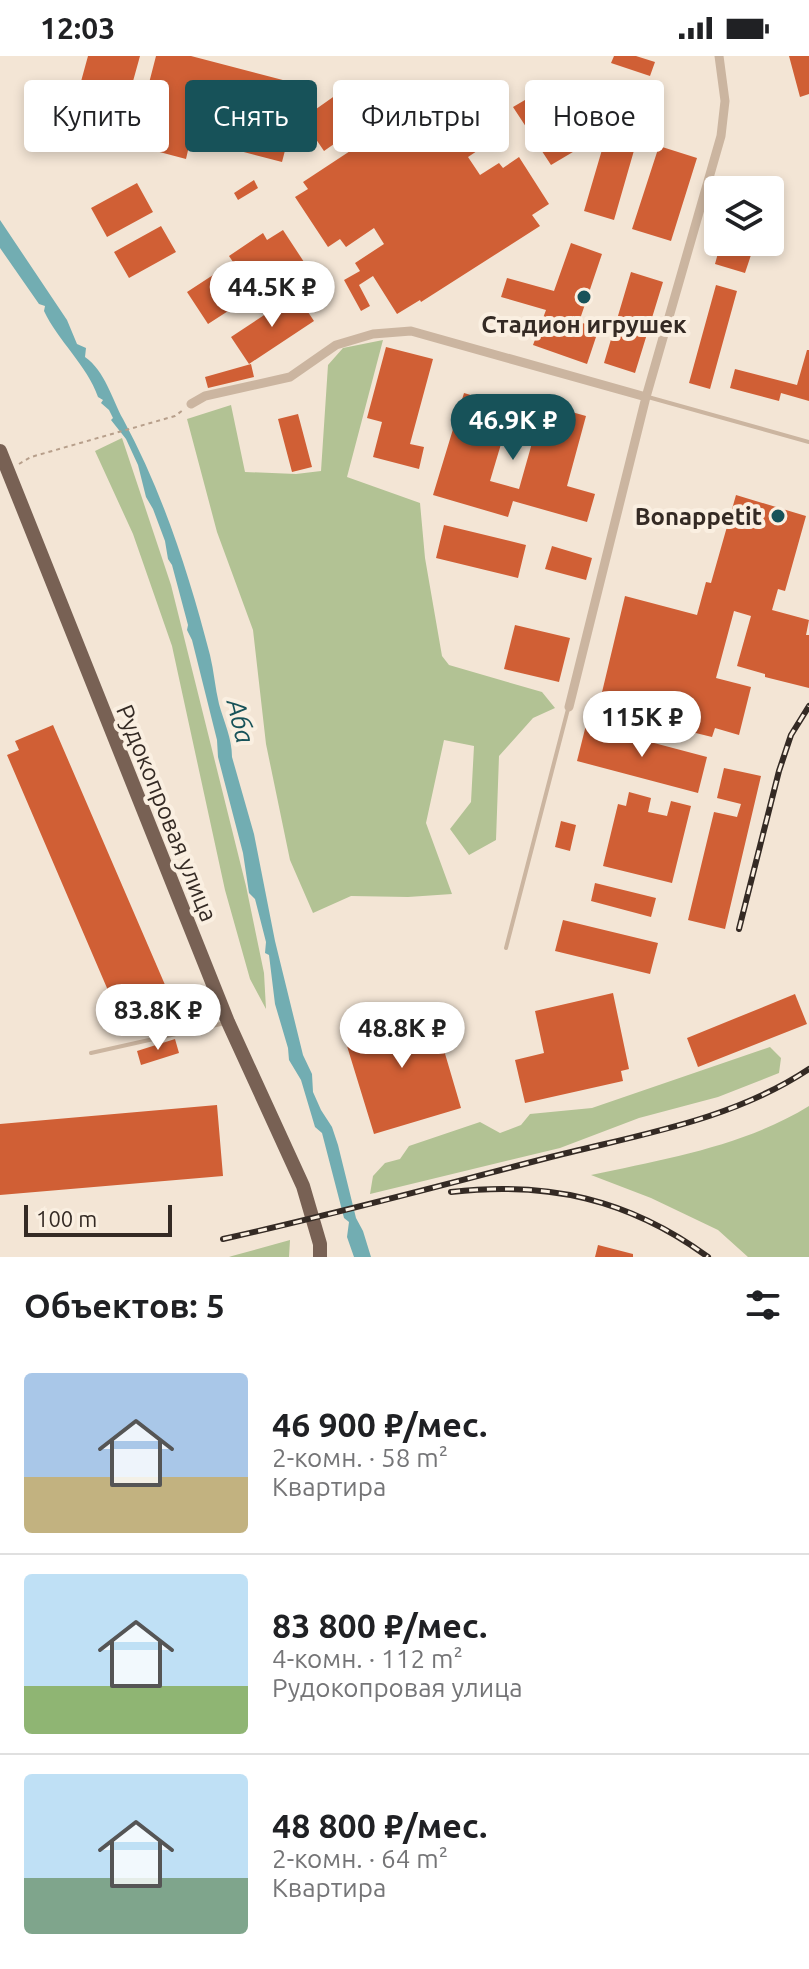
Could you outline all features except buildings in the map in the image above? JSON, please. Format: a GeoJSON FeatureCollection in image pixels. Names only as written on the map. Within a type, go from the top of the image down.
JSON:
{"type":"FeatureCollection","features":[{"type":"Feature","properties":{"kind":"main road","name":"Рудокопровая улица"},"geometry":{"type":"LineString","coordinates":[[0,451],[228,1022],[303,1186],[320,1244],[320,1257]]}},
{"type":"Feature","properties":{"kind":"street"},"geometry":{"type":"LineString","coordinates":[[569,707],[646,397],[721,136],[725,101],[719,56]]}},
{"type":"Feature","properties":{"kind":"street"},"geometry":{"type":"LineString","coordinates":[[191,404],[205,396],[290,377],[336,345],[373,334],[411,331],[646,397]]}},
{"type":"Feature","properties":{"kind":"lane"},"geometry":{"type":"LineString","coordinates":[[646,397],[809,442]]}},
{"type":"Feature","properties":{"kind":"lane"},"geometry":{"type":"LineString","coordinates":[[506,948],[569,707]]}},
{"type":"Feature","properties":{"kind":"lane"},"geometry":{"type":"LineString","coordinates":[[91,1053],[228,1022]]}},
{"type":"Feature","properties":{"kind":"path"},"geometry":{"type":"LineString","coordinates":[[7,470],[31,457],[175,416],[191,404]]}},
{"type":"Feature","properties":{"kind":"green space"},"geometry":{"type":"Polygon","coordinates":[[[383,340],[347,477],[420,503],[425,558],[442,656],[449,665],[542,692],[555,708],[533,718],[499,756],[496,840],[469,855],[450,829],[471,802],[474,746],[444,740],[426,823],[452,894],[351,896],[313,913],[290,860],[266,744],[253,630],[217,532],[187,419],[231,405],[245,472],[296,474],[321,471],[328,365],[343,348],[383,340]]]}},
{"type":"Feature","properties":{"kind":"green space"},"geometry":{"type":"Polygon","coordinates":[[[122,438],[171,585],[246,886],[264,973],[266,1009],[250,979],[225,890],[172,646],[133,534],[95,451],[122,438]]]}},
{"type":"Feature","properties":{"kind":"green space"},"geometry":{"type":"Polygon","coordinates":[[[770,1047],[781,1058],[779,1073],[718,1097],[639,1118],[560,1148],[370,1194],[373,1176],[385,1163],[400,1159],[409,1146],[480,1122],[500,1133],[521,1125],[530,1114],[592,1108],[770,1047]]]}},
{"type":"Feature","properties":{"kind":"green space"},"geometry":{"type":"Polygon","coordinates":[[[809,1106],[809,1257],[748,1257],[718,1230],[651,1198],[591,1175],[731,1141],[784,1120],[809,1106]]]}},
{"type":"Feature","properties":{"kind":"green space"},"geometry":{"type":"Polygon","coordinates":[[[290,1240],[289,1257],[229,1257],[232,1256],[290,1240]]]}},
{"type":"Feature","properties":{"kind":"water"},"geometry":{"type":"Polygon","coordinates":[[[0,220],[67,320],[77,344],[86,348],[85,357],[103,377],[151,476],[174,534],[210,655],[232,757],[254,834],[275,941],[303,1055],[312,1074],[313,1092],[332,1127],[356,1218],[371,1257],[354,1257],[347,1237],[349,1222],[344,1218],[322,1133],[315,1127],[301,1080],[289,1060],[275,1004],[269,955],[265,953],[266,942],[255,899],[249,893],[243,853],[192,640],[165,541],[146,497],[138,465],[87,374],[50,322],[44,311],[45,306],[39,304],[0,248],[0,220]]]}},
{"type":"Feature","properties":{"kind":"railway"},"geometry":{"type":"LineString","coordinates":[[739,929],[779,771],[791,735],[809,706]]}},
{"type":"Feature","properties":{"kind":"railway"},"geometry":{"type":"LineString","coordinates":[[223,1239],[682,1124],[748,1102],[809,1069]]}},
{"type":"Feature","properties":{"kind":"railway"},"geometry":{"type":"LineString","coordinates":[[451,1192],[521,1189],[586,1199],[648,1221],[708,1257]]}},
{"type":"Feature","properties":{"kind":"place","name":"Стадион игрушек"},"geometry":{"type":"Point","coordinates":[584,297]}},
{"type":"Feature","properties":{"kind":"place","name":"Bonappetit"},"geometry":{"type":"Point","coordinates":[778,516]}},
{"type":"Feature","properties":{"kind":"water label","name":"Аба"},"geometry":{"type":"Point","coordinates":[241,721]}}]}
